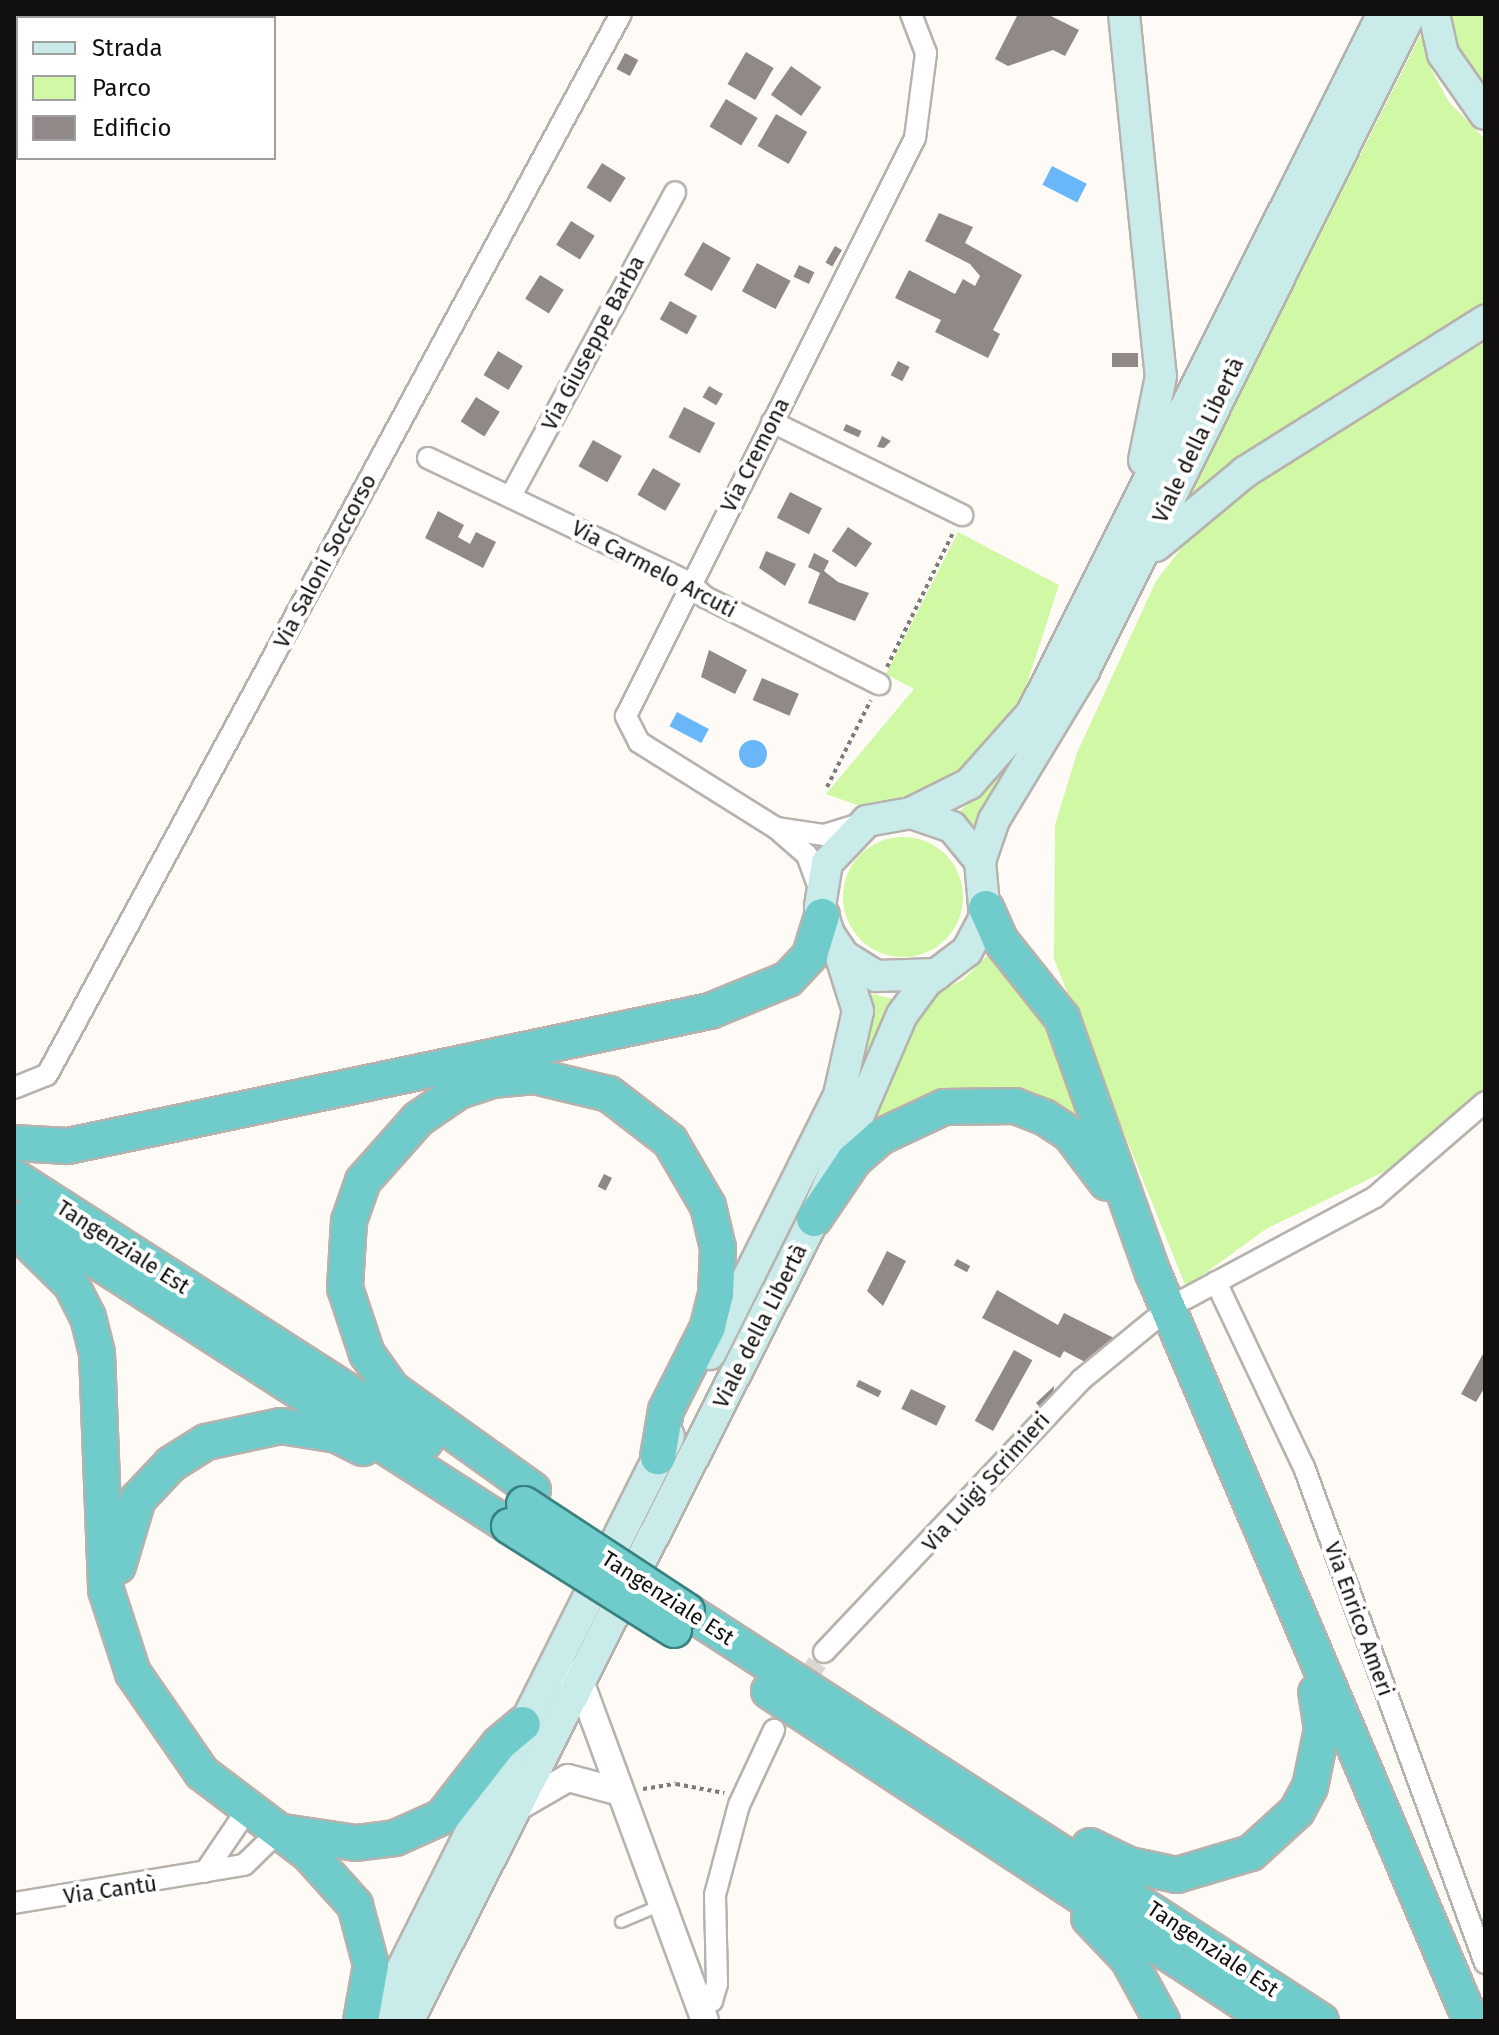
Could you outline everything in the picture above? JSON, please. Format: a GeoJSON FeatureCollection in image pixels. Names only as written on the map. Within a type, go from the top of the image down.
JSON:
{"type":"FeatureCollection","features":[{"type":"Feature","properties":{"kind":"highway"},"geometry":{"type":"LineString","coordinates":[[14,1143],[68,1146],[721,1008],[788,979],[810,955],[821,904]]}},
{"type":"Feature","properties":{"kind":"highway"},"geometry":{"type":"LineString","coordinates":[[986,908],[1005,947],[1062,1018],[1153,1273],[1295,1622],[1471,2021]]}},
{"type":"Feature","properties":{"kind":"highway"},"geometry":{"type":"LineString","coordinates":[[640,1595],[566,1578],[517,1514],[392,1389],[367,1354],[345,1288],[349,1221],[363,1181],[418,1119],[459,1091],[492,1080],[534,1076],[609,1094],[670,1141],[708,1206],[718,1248],[716,1294],[708,1327],[666,1410],[658,1457]]}},
{"type":"Feature","properties":{"kind":"highway"},"geometry":{"type":"LineString","coordinates":[[814,1219],[854,1160],[912,1119],[944,1107],[1015,1106],[1070,1134],[1091,1156],[1153,1273]]}},
{"type":"Feature","properties":{"kind":"highway","name":"Tangenziale Est"},"geometry":{"type":"LineString","coordinates":[[14,1177],[517,1514]]}},
{"type":"Feature","properties":{"kind":"highway","name":"Tangenziale Est"},"geometry":{"type":"LineString","coordinates":[[14,1208],[517,1514]]}},
{"type":"Feature","properties":{"kind":"highway"},"geometry":{"type":"LineString","coordinates":[[14,1228],[71,1284],[88,1317],[97,1353],[106,1590],[121,1646],[174,1741],[247,1810],[279,1831],[337,1878],[355,1905],[371,1965],[361,2021]]}},
{"type":"Feature","properties":{"kind":"highway"},"geometry":{"type":"LineString","coordinates":[[121,1646],[118,1566],[138,1499],[171,1464],[239,1432],[281,1426],[337,1435],[517,1514],[593,1532],[640,1595]]}},
{"type":"Feature","properties":{"kind":"highway","name":"Tangenziale Est"},"geometry":{"type":"LineString","coordinates":[[640,1595],[942,1787],[1321,2021]]}},
{"type":"Feature","properties":{"kind":"highway"},"geometry":{"type":"LineString","coordinates":[[942,1787],[1015,1800],[1129,1865],[1177,1875],[1227,1866],[1297,1811],[1319,1763],[1321,1707],[1295,1622]]}},
{"type":"Feature","properties":{"kind":"highway"},"geometry":{"type":"LineString","coordinates":[[279,1831],[356,1843],[395,1838],[442,1817],[499,1744],[523,1724]]}},
{"type":"Feature","properties":{"kind":"highway"},"geometry":{"type":"LineString","coordinates":[[942,1787],[980,1844],[1109,1935],[1162,2021]]}},
{"type":"Feature","properties":{"kind":"highway","name":"Tangenziale Est"},"geometry":{"type":"LineString","coordinates":[[942,1787],[1271,2021]]}},
{"type":"Feature","properties":{"kind":"main road"},"geometry":{"type":"LineString","coordinates":[[1059,662],[1158,412],[1161,376],[1124,14]]}},
{"type":"Feature","properties":{"kind":"main road","name":"Viale della Libertà"},"geometry":{"type":"LineString","coordinates":[[865,822],[911,813],[952,797],[992,764],[1032,713],[1383,14]]}},
{"type":"Feature","properties":{"kind":"main road","name":"Viale della Libertà"},"geometry":{"type":"LineString","coordinates":[[408,2021],[814,1219],[902,1015],[937,974],[967,951],[986,908],[980,861],[987,833],[1064,709],[1410,14]]}},
{"type":"Feature","properties":{"kind":"main road"},"geometry":{"type":"LineString","coordinates":[[1434,14],[1443,54],[1485,114]]}},
{"type":"Feature","properties":{"kind":"main road"},"geometry":{"type":"LineString","coordinates":[[1116,607],[1163,537],[1196,507],[1485,321]]}},
{"type":"Feature","properties":{"kind":"main road","name":"Viale della Libertà"},"geometry":{"type":"LineString","coordinates":[[911,813],[952,827],[980,861]]}},
{"type":"Feature","properties":{"kind":"main road"},"geometry":{"type":"LineString","coordinates":[[821,904],[834,850],[865,822]]}},
{"type":"Feature","properties":{"kind":"main road","name":"Viale della Libertà"},"geometry":{"type":"LineString","coordinates":[[376,2021],[839,1095],[858,1011],[821,904]]}},
{"type":"Feature","properties":{"kind":"main road","name":"Viale della Libertà"},"geometry":{"type":"LineString","coordinates":[[836,947],[876,976],[937,974]]}},
{"type":"Feature","properties":{"kind":"street","name":"Via Saloni Soccorso"},"geometry":{"type":"LineString","coordinates":[[14,1088],[47,1075],[621,14]]}},
{"type":"Feature","properties":{"kind":"street","name":"Via Cremona"},"geometry":{"type":"LineString","coordinates":[[821,904],[807,855],[776,828],[629,730],[626,716],[915,138],[926,53],[911,14]]}},
{"type":"Feature","properties":{"kind":"street","name":"Via Giuseppe Barba"},"geometry":{"type":"LineString","coordinates":[[512,494],[675,192]]}},
{"type":"Feature","properties":{"kind":"street"},"geometry":{"type":"LineString","coordinates":[[772,422],[962,515]]}},
{"type":"Feature","properties":{"kind":"street","name":"Via Carmelo Arcuti"},"geometry":{"type":"LineString","coordinates":[[428,458],[512,494],[690,583],[705,597],[879,684]]}},
{"type":"Feature","properties":{"kind":"street","name":"Via Cremona"},"geometry":{"type":"LineString","coordinates":[[776,828],[824,835],[865,822]]}},
{"type":"Feature","properties":{"kind":"street"},"geometry":{"type":"LineString","coordinates":[[1185,1299],[1375,1197],[1485,1102]]}},
{"type":"Feature","properties":{"kind":"street","name":"Via Enrico Ameri"},"geometry":{"type":"LineString","coordinates":[[1216,1282],[1304,1467],[1485,1963]]}},
{"type":"Feature","properties":{"kind":"street","name":"Via Luigi Scrimieri"},"geometry":{"type":"LineString","coordinates":[[824,1652],[1081,1380],[1154,1320]]}},
{"type":"Feature","properties":{"kind":"street"},"geometry":{"type":"LineString","coordinates":[[553,1667],[580,1681],[657,1907],[703,2014]]}},
{"type":"Feature","properties":{"kind":"street"},"geometry":{"type":"LineString","coordinates":[[703,2014],[712,2001],[717,1984],[715,1895],[749,1784],[774,1730]]}},
{"type":"Feature","properties":{"kind":"street"},"geometry":{"type":"LineString","coordinates":[[516,1808],[568,1778],[617,1791]]}},
{"type":"Feature","properties":{"kind":"street"},"geometry":{"type":"LineString","coordinates":[[205,1872],[247,1810]]}},
{"type":"Feature","properties":{"kind":"street","name":"Via Cantù"},"geometry":{"type":"LineString","coordinates":[[14,1903],[244,1865],[279,1831]]}},
{"type":"Feature","properties":{"kind":"lane"},"geometry":{"type":"LineString","coordinates":[[621,1922],[657,1907]]}},
{"type":"Feature","properties":{"kind":"path"},"geometry":{"type":"LineString","coordinates":[[827,787],[962,515]]}},
{"type":"Feature","properties":{"kind":"path"},"geometry":{"type":"LineString","coordinates":[[617,1791],[656,1783],[725,1793],[749,1784]]}},
{"type":"Feature","properties":{"kind":"green space"},"geometry":{"type":"Polygon","coordinates":[[[1447,14],[1485,14],[1485,97],[1461,68],[1447,14]]]}},
{"type":"Feature","properties":{"kind":"green space"},"geometry":{"type":"Polygon","coordinates":[[[1425,26],[1431,69],[1449,102],[1485,139],[1485,308],[1182,509],[1425,26]]]}},
{"type":"Feature","properties":{"kind":"green space"},"geometry":{"type":"Polygon","coordinates":[[[1485,342],[1485,1088],[1451,1125],[1396,1166],[1266,1229],[1186,1287],[1054,959],[1055,825],[1077,753],[1156,581],[1210,511],[1485,342]]]}},
{"type":"Feature","properties":{"kind":"green space"},"geometry":{"type":"Polygon","coordinates":[[[958,532],[1059,585],[1023,696],[940,793],[860,806],[826,794],[914,689],[886,674],[958,532]]]}},
{"type":"Feature","properties":{"kind":"green space"},"geometry":{"type":"Polygon","coordinates":[[[1013,760],[976,827],[960,811],[1013,760]]]}},
{"type":"Feature","properties":{"kind":"green space"},"geometry":{"type":"Polygon","coordinates":[[[903,837],[926,841],[946,854],[959,874],[963,897],[959,920],[946,940],[926,953],[903,957],[880,953],[860,940],[847,920],[843,897],[847,874],[860,854],[880,841],[903,837]]]}},
{"type":"Feature","properties":{"kind":"green space"},"geometry":{"type":"Polygon","coordinates":[[[993,950],[1032,997],[1096,1140],[1043,1104],[866,1135],[920,1002],[964,979],[993,950]]]}},
{"type":"Feature","properties":{"kind":"green space"},"geometry":{"type":"Polygon","coordinates":[[[868,993],[894,999],[842,1115],[868,993]]]}},
{"type":"Feature","properties":{"kind":"water"},"geometry":{"type":"Polygon","coordinates":[[[1052,166],[1087,184],[1077,202],[1042,185],[1052,166]]]}},
{"type":"Feature","properties":{"kind":"water"},"geometry":{"type":"Polygon","coordinates":[[[677,712],[709,729],[701,743],[669,726],[677,712]]]}},
{"type":"Feature","properties":{"kind":"water"},"geometry":{"type":"Polygon","coordinates":[[[753,740],[763,744],[767,754],[763,764],[753,768],[743,764],[739,754],[743,744],[753,740]]]}},
{"type":"Feature","properties":{"kind":"building"},"geometry":{"type":"Polygon","coordinates":[[[1018,14],[1047,14],[1079,30],[1065,56],[1053,50],[1008,66],[995,59],[1018,14]]]}},
{"type":"Feature","properties":{"kind":"building"},"geometry":{"type":"Polygon","coordinates":[[[746,52],[774,68],[755,100],[728,84],[746,52]]]}},
{"type":"Feature","properties":{"kind":"building"},"geometry":{"type":"Polygon","coordinates":[[[625,53],[638,60],[630,76],[617,69],[625,53]]]}},
{"type":"Feature","properties":{"kind":"building"},"geometry":{"type":"Polygon","coordinates":[[[791,66],[821,87],[801,116],[771,95],[791,66]]]}},
{"type":"Feature","properties":{"kind":"building"},"geometry":{"type":"Polygon","coordinates":[[[726,99],[758,118],[741,145],[710,126],[726,99]]]}},
{"type":"Feature","properties":{"kind":"building"},"geometry":{"type":"Polygon","coordinates":[[[776,114],[807,132],[789,164],[758,146],[776,114]]]}},
{"type":"Feature","properties":{"kind":"building"},"geometry":{"type":"Polygon","coordinates":[[[602,163],[626,178],[610,202],[587,188],[602,163]]]}},
{"type":"Feature","properties":{"kind":"building"},"geometry":{"type":"Polygon","coordinates":[[[939,213],[973,227],[965,243],[1022,275],[993,330],[1000,334],[988,358],[935,332],[941,320],[895,298],[909,270],[955,294],[963,279],[975,286],[980,276],[970,264],[925,241],[939,213]]]}},
{"type":"Feature","properties":{"kind":"building"},"geometry":{"type":"Polygon","coordinates":[[[571,221],[595,236],[580,260],[556,245],[571,221]]]}},
{"type":"Feature","properties":{"kind":"building"},"geometry":{"type":"Polygon","coordinates":[[[703,242],[731,258],[712,291],[684,275],[703,242]]]}},
{"type":"Feature","properties":{"kind":"building"},"geometry":{"type":"Polygon","coordinates":[[[835,246],[842,250],[832,266],[826,262],[835,246]]]}},
{"type":"Feature","properties":{"kind":"building"},"geometry":{"type":"Polygon","coordinates":[[[757,263],[791,281],[776,309],[742,291],[757,263]]]}},
{"type":"Feature","properties":{"kind":"building"},"geometry":{"type":"Polygon","coordinates":[[[799,265],[814,272],[809,284],[794,277],[799,265]]]}},
{"type":"Feature","properties":{"kind":"building"},"geometry":{"type":"Polygon","coordinates":[[[540,275],[564,290],[549,314],[525,299],[540,275]]]}},
{"type":"Feature","properties":{"kind":"building"},"geometry":{"type":"Polygon","coordinates":[[[670,301],[697,316],[687,334],[660,319],[670,301]]]}},
{"type":"Feature","properties":{"kind":"building"},"geometry":{"type":"Polygon","coordinates":[[[498,351],[523,366],[508,390],[484,375],[498,351]]]}},
{"type":"Feature","properties":{"kind":"building"},"geometry":{"type":"Polygon","coordinates":[[[1112,353],[1138,353],[1138,367],[1112,367],[1112,353]]]}},
{"type":"Feature","properties":{"kind":"building"},"geometry":{"type":"Polygon","coordinates":[[[898,361],[910,367],[902,381],[891,375],[898,361]]]}},
{"type":"Feature","properties":{"kind":"building"},"geometry":{"type":"Polygon","coordinates":[[[709,386],[723,394],[716,405],[702,397],[709,386]]]}},
{"type":"Feature","properties":{"kind":"building"},"geometry":{"type":"Polygon","coordinates":[[[476,397],[500,412],[484,436],[461,422],[476,397]]]}},
{"type":"Feature","properties":{"kind":"building"},"geometry":{"type":"Polygon","coordinates":[[[684,407],[715,423],[700,453],[669,437],[684,407]]]}},
{"type":"Feature","properties":{"kind":"building"},"geometry":{"type":"Polygon","coordinates":[[[846,424],[862,431],[859,437],[843,430],[846,424]]]}},
{"type":"Feature","properties":{"kind":"building"},"geometry":{"type":"Polygon","coordinates":[[[882,436],[891,441],[884,448],[877,447],[882,436]]]}},
{"type":"Feature","properties":{"kind":"building"},"geometry":{"type":"Polygon","coordinates":[[[593,440],[622,456],[607,482],[578,466],[593,440]]]}},
{"type":"Feature","properties":{"kind":"building"},"geometry":{"type":"Polygon","coordinates":[[[653,468],[681,484],[665,511],[638,495],[653,468]]]}},
{"type":"Feature","properties":{"kind":"building"},"geometry":{"type":"Polygon","coordinates":[[[790,492],[822,508],[809,534],[777,518],[790,492]]]}},
{"type":"Feature","properties":{"kind":"building"},"geometry":{"type":"Polygon","coordinates":[[[438,511],[464,525],[458,537],[470,544],[476,532],[496,542],[483,568],[425,538],[438,511]]]}},
{"type":"Feature","properties":{"kind":"building"},"geometry":{"type":"Polygon","coordinates":[[[848,527],[872,543],[856,567],[832,551],[848,527]]]}},
{"type":"Feature","properties":{"kind":"building"},"geometry":{"type":"Polygon","coordinates":[[[766,551],[796,564],[785,586],[759,568],[766,551]]]}},
{"type":"Feature","properties":{"kind":"building"},"geometry":{"type":"Polygon","coordinates":[[[814,553],[829,561],[824,571],[838,582],[869,593],[855,621],[808,603],[820,573],[808,567],[814,553]]]}},
{"type":"Feature","properties":{"kind":"building"},"geometry":{"type":"Polygon","coordinates":[[[709,650],[747,670],[735,694],[701,677],[709,650]]]}},
{"type":"Feature","properties":{"kind":"building"},"geometry":{"type":"Polygon","coordinates":[[[762,678],[799,694],[789,716],[753,700],[762,678]]]}},
{"type":"Feature","properties":{"kind":"building"},"geometry":{"type":"Polygon","coordinates":[[[604,1174],[612,1178],[606,1191],[598,1186],[604,1174]]]}},
{"type":"Feature","properties":{"kind":"building"},"geometry":{"type":"Polygon","coordinates":[[[887,1251],[906,1261],[883,1306],[867,1291],[887,1251]]]}},
{"type":"Feature","properties":{"kind":"building"},"geometry":{"type":"Polygon","coordinates":[[[957,1259],[970,1266],[967,1272],[954,1265],[957,1259]]]}},
{"type":"Feature","properties":{"kind":"building"},"geometry":{"type":"Polygon","coordinates":[[[997,1290],[1058,1325],[1064,1313],[1116,1339],[1089,1364],[1064,1351],[1060,1358],[982,1318],[997,1290]]]}},
{"type":"Feature","properties":{"kind":"building"},"geometry":{"type":"Polygon","coordinates":[[[1014,1350],[1032,1360],[993,1431],[975,1421],[1014,1350]]]}},
{"type":"Feature","properties":{"kind":"building"},"geometry":{"type":"Polygon","coordinates":[[[1483,1354],[1485,1387],[1476,1402],[1461,1394],[1483,1354]]]}},
{"type":"Feature","properties":{"kind":"building"},"geometry":{"type":"Polygon","coordinates":[[[859,1380],[881,1391],[878,1397],[856,1386],[859,1380]]]}},
{"type":"Feature","properties":{"kind":"building"},"geometry":{"type":"Polygon","coordinates":[[[1054,1386],[1053,1397],[1042,1409],[1036,1403],[1054,1386]]]}},
{"type":"Feature","properties":{"kind":"building"},"geometry":{"type":"Polygon","coordinates":[[[911,1389],[946,1406],[936,1426],[901,1409],[911,1389]]]}},
{"type":"Feature","properties":{"kind":"tunnel"},"geometry":{"type":"LineString","coordinates":[[774,1730],[824,1652]]}}]}
